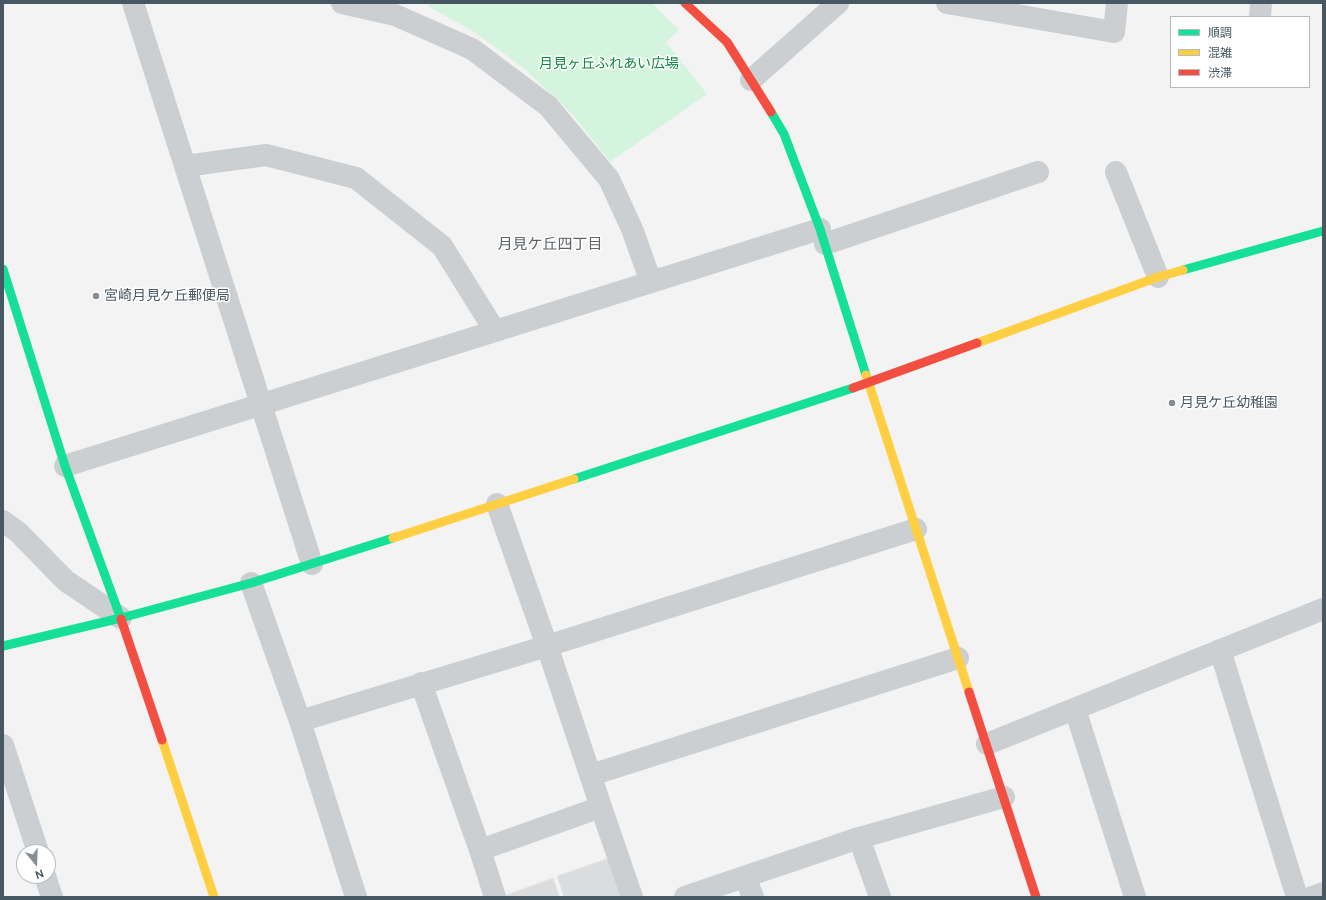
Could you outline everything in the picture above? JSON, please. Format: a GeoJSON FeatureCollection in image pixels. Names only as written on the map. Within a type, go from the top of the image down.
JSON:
{"type":"FeatureCollection","features":[{"type":"Feature","properties":{"kind":"street"},"geometry":{"type":"LineString","coordinates":[[133,3],[312,564]]}},
{"type":"Feature","properties":{"kind":"street"},"geometry":{"type":"LineString","coordinates":[[342,3],[395,15],[472,49],[548,106],[609,179],[632,228],[651,282]]}},
{"type":"Feature","properties":{"kind":"street"},"geometry":{"type":"LineString","coordinates":[[685,3],[726,42],[784,134],[822,236],[1036,897]]}},
{"type":"Feature","properties":{"kind":"street"},"geometry":{"type":"LineString","coordinates":[[751,80],[838,3]]}},
{"type":"Feature","properties":{"kind":"street"},"geometry":{"type":"LineString","coordinates":[[946,3],[1114,32],[1117,3]]}},
{"type":"Feature","properties":{"kind":"street"},"geometry":{"type":"LineString","coordinates":[[1260,16],[1261,3]]}},
{"type":"Feature","properties":{"kind":"street"},"geometry":{"type":"LineString","coordinates":[[185,166],[266,155],[356,178],[442,246],[495,331]]}},
{"type":"Feature","properties":{"kind":"street"},"geometry":{"type":"LineString","coordinates":[[65,466],[651,282],[822,236],[1038,172]]}},
{"type":"Feature","properties":{"kind":"street"},"geometry":{"type":"LineString","coordinates":[[1116,172],[1158,277]]}},
{"type":"Feature","properties":{"kind":"street"},"geometry":{"type":"LineString","coordinates":[[3,646],[121,618],[251,583],[312,564],[869,383],[1158,277],[1323,231]]}},
{"type":"Feature","properties":{"kind":"street"},"geometry":{"type":"LineString","coordinates":[[3,269],[65,466],[121,618],[214,897]]}},
{"type":"Feature","properties":{"kind":"street"},"geometry":{"type":"LineString","coordinates":[[497,504],[632,897]]}},
{"type":"Feature","properties":{"kind":"street"},"geometry":{"type":"LineString","coordinates":[[3,521],[18,532],[66,582],[121,618]]}},
{"type":"Feature","properties":{"kind":"street"},"geometry":{"type":"LineString","coordinates":[[300,721],[421,683],[547,646],[916,529]]}},
{"type":"Feature","properties":{"kind":"street"},"geometry":{"type":"LineString","coordinates":[[251,583],[300,721],[356,897]]}},
{"type":"Feature","properties":{"kind":"street"},"geometry":{"type":"LineString","coordinates":[[987,744],[1323,609]]}},
{"type":"Feature","properties":{"kind":"street"},"geometry":{"type":"LineString","coordinates":[[1220,650],[1296,897]]}},
{"type":"Feature","properties":{"kind":"street"},"geometry":{"type":"LineString","coordinates":[[591,775],[958,658]]}},
{"type":"Feature","properties":{"kind":"street"},"geometry":{"type":"LineString","coordinates":[[421,683],[495,897]]}},
{"type":"Feature","properties":{"kind":"street"},"geometry":{"type":"LineString","coordinates":[[1075,709],[1135,897]]}},
{"type":"Feature","properties":{"kind":"street"},"geometry":{"type":"LineString","coordinates":[[3,745],[35,844]]}},
{"type":"Feature","properties":{"kind":"street"},"geometry":{"type":"LineString","coordinates":[[685,897],[859,838],[1004,797]]}},
{"type":"Feature","properties":{"kind":"street"},"geometry":{"type":"LineString","coordinates":[[480,850],[600,807]]}},
{"type":"Feature","properties":{"kind":"street"},"geometry":{"type":"LineString","coordinates":[[859,838],[880,897]]}},
{"type":"Feature","properties":{"kind":"street"},"geometry":{"type":"LineString","coordinates":[[745,876],[752,897]]}},
{"type":"Feature","properties":{"kind":"street"},"geometry":{"type":"LineString","coordinates":[[48,884],[52,897]]}},
{"type":"Feature","properties":{"kind":"street"},"geometry":{"type":"LineString","coordinates":[[1312,897],[1323,893]]}},
{"type":"Feature","properties":{"kind":"green space","name":"月見ヶ丘ふれあい広場"},"geometry":{"type":"Polygon","coordinates":[[[429,3],[652,3],[679,30],[666,42],[707,94],[610,162],[572,114],[526,70],[474,32],[428,6],[429,3]]]}},
{"type":"Feature","properties":{"kind":"building"},"geometry":{"type":"Polygon","coordinates":[[[609,858],[622,897],[564,897],[557,876],[609,858]]]}},
{"type":"Feature","properties":{"kind":"building"},"geometry":{"type":"Polygon","coordinates":[[[553,878],[560,897],[501,897],[553,878]]]}},
{"type":"Feature","properties":{"kind":"traffic: fast"},"geometry":{"type":"LineString","coordinates":[[771,112],[784,134],[820,229],[866,375]]}},
{"type":"Feature","properties":{"kind":"traffic: fast"},"geometry":{"type":"LineString","coordinates":[[1183,270],[1323,231]]}},
{"type":"Feature","properties":{"kind":"traffic: fast"},"geometry":{"type":"LineString","coordinates":[[3,269],[65,466],[121,619]]}},
{"type":"Feature","properties":{"kind":"traffic: fast"},"geometry":{"type":"LineString","coordinates":[[574,479],[853,388]]}},
{"type":"Feature","properties":{"kind":"traffic: fast"},"geometry":{"type":"LineString","coordinates":[[3,646],[121,618],[251,583],[393,538]]}},
{"type":"Feature","properties":{"kind":"traffic: slow"},"geometry":{"type":"LineString","coordinates":[[977,343],[1158,277],[1183,270]]}},
{"type":"Feature","properties":{"kind":"traffic: slow"},"geometry":{"type":"LineString","coordinates":[[866,375],[969,692]]}},
{"type":"Feature","properties":{"kind":"traffic: slow"},"geometry":{"type":"LineString","coordinates":[[393,538],[574,479]]}},
{"type":"Feature","properties":{"kind":"traffic: slow"},"geometry":{"type":"LineString","coordinates":[[162,740],[214,897]]}},
{"type":"Feature","properties":{"kind":"traffic: jam"},"geometry":{"type":"LineString","coordinates":[[685,3],[727,42],[771,112]]}},
{"type":"Feature","properties":{"kind":"traffic: jam"},"geometry":{"type":"LineString","coordinates":[[853,388],[977,343]]}},
{"type":"Feature","properties":{"kind":"traffic: jam"},"geometry":{"type":"LineString","coordinates":[[121,619],[162,740]]}},
{"type":"Feature","properties":{"kind":"traffic: jam"},"geometry":{"type":"LineString","coordinates":[[969,692],[1036,897]]}},
{"type":"Feature","properties":{"kind":"place","name":"宮崎月見ケ丘郵便局"},"geometry":{"type":"Point","coordinates":[96,296]}},
{"type":"Feature","properties":{"kind":"place","name":"月見ケ丘幼稚園"},"geometry":{"type":"Point","coordinates":[1172,403]}},
{"type":"Feature","properties":{"kind":"district","name":"月見ケ丘四丁目"},"geometry":{"type":"Point","coordinates":[550,245]}}]}
